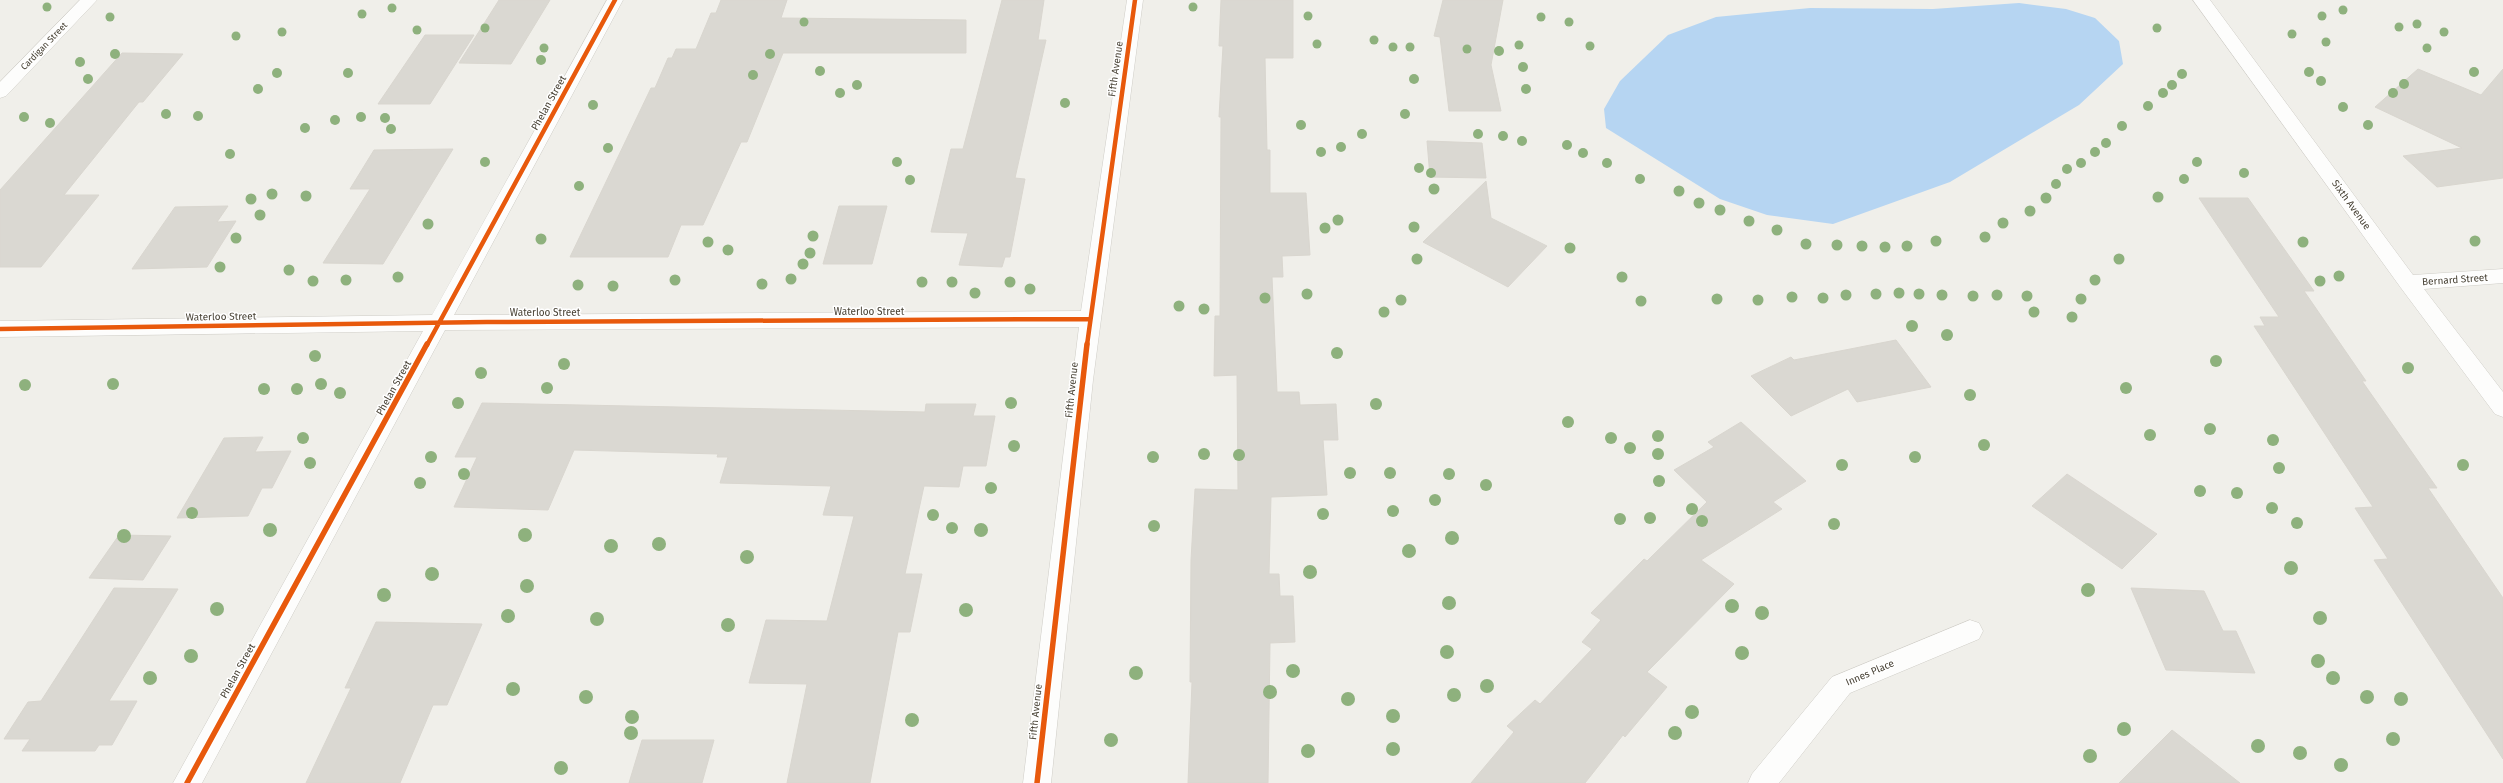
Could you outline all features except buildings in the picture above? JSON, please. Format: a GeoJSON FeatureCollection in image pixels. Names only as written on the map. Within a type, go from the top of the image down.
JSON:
{"type":"FeatureCollection","features":[{"type":"Feature","properties":{"kind":"street","name":"Cardigan Street"},"geometry":{"type":"LineString","coordinates":[[0,92],[89,0]]}},
{"type":"Feature","properties":{"kind":"street","name":"Phelan Street"},"geometry":{"type":"LineString","coordinates":[[187,783],[440,323],[615,0]]}},
{"type":"Feature","properties":{"kind":"street","name":"Fifth Avenue"},"geometry":{"type":"LineString","coordinates":[[1037,783],[1090,319],[1135,0]]}},
{"type":"Feature","properties":{"kind":"street","name":"Sixth Avenue"},"geometry":{"type":"LineString","coordinates":[[2201,0],[2408,283],[2503,408]]}},
{"type":"Feature","properties":{"kind":"street","name":"Bernard Street"},"geometry":{"type":"LineString","coordinates":[[2408,283],[2503,276]]}},
{"type":"Feature","properties":{"kind":"street","name":"Waterloo Street"},"geometry":{"type":"LineString","coordinates":[[0,329],[440,323],[1090,319]]}},
{"type":"Feature","properties":{"kind":"street","name":"Innes Place"},"geometry":{"type":"LineString","coordinates":[[1762,783],[1841,685],[1970,631]]}},
{"type":"Feature","properties":{"kind":"water"},"geometry":{"type":"Polygon","coordinates":[[[2019,3],[2066,9],[2095,18],[2119,41],[2123,64],[2079,105],[1950,182],[1833,224],[1767,215],[1720,199],[1606,128],[1604,109],[1620,81],[1668,35],[1716,17],[1810,8],[1933,9],[2019,3]]]}},
{"type":"Feature","properties":{"kind":"cycle path"},"geometry":{"type":"LineString","coordinates":[[187,783],[615,0]]}},
{"type":"Feature","properties":{"kind":"cycle path"},"geometry":{"type":"LineString","coordinates":[[1037,783],[1082,380],[1135,0]]}},
{"type":"Feature","properties":{"kind":"cycle path"},"geometry":{"type":"LineString","coordinates":[[0,329],[487,322],[1090,319]]}}]}
